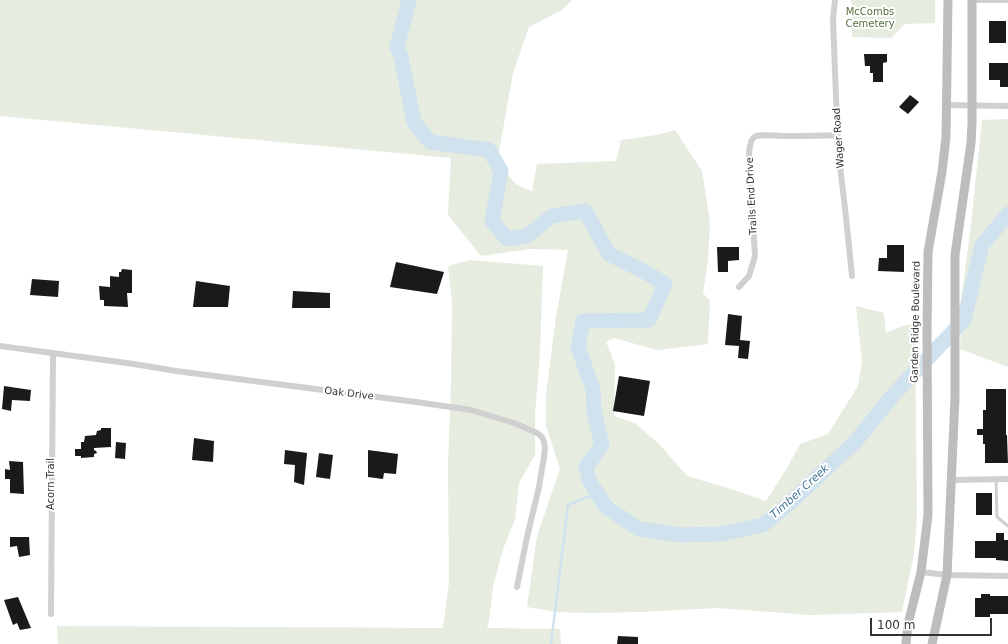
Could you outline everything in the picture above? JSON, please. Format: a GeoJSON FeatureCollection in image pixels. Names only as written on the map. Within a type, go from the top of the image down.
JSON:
{"type":"FeatureCollection","features":[{"type":"Feature","properties":{"kind":"main road","name":"Garden Ridge Boulevard"},"geometry":{"type":"LineString","coordinates":[[906,644],[908,624],[921,572],[928,514],[928,252],[942,172],[946,137],[948,0]]}},
{"type":"Feature","properties":{"kind":"main road"},"geometry":{"type":"LineString","coordinates":[[932,644],[947,576],[955,398],[955,255],[971,142],[972,0]]}},
{"type":"Feature","properties":{"kind":"street","name":"Wager Road"},"geometry":{"type":"LineString","coordinates":[[835,0],[833,20],[837,135],[852,276]]}},
{"type":"Feature","properties":{"kind":"street"},"geometry":{"type":"LineString","coordinates":[[972,0],[1008,0]]}},
{"type":"Feature","properties":{"kind":"street"},"geometry":{"type":"LineString","coordinates":[[947,105],[1008,106]]}},
{"type":"Feature","properties":{"kind":"street","name":"Trails End Drive"},"geometry":{"type":"LineString","coordinates":[[739,287],[749,276],[755,256],[749,159],[752,140],[756,136],[765,135],[837,135]]}},
{"type":"Feature","properties":{"kind":"street","name":"Oak Drive"},"geometry":{"type":"LineString","coordinates":[[0,346],[471,410],[514,423],[537,433],[542,437],[544,442],[544,457],[539,487],[517,587]]}},
{"type":"Feature","properties":{"kind":"street","name":"Acorn Trail"},"geometry":{"type":"LineString","coordinates":[[51,614],[52,354]]}},
{"type":"Feature","properties":{"kind":"street"},"geometry":{"type":"LineString","coordinates":[[952,480],[1008,479]]}},
{"type":"Feature","properties":{"kind":"street"},"geometry":{"type":"LineString","coordinates":[[921,572],[947,576],[1008,576]]}},
{"type":"Feature","properties":{"kind":"lane"},"geometry":{"type":"LineString","coordinates":[[996,479],[997,517],[1008,526]]}},
{"type":"Feature","properties":{"kind":"green space"},"geometry":{"type":"Polygon","coordinates":[[[0,0],[572,0],[562,10],[529,27],[513,73],[497,163],[517,185],[532,191],[537,164],[616,161],[621,140],[657,135],[675,130],[702,171],[710,222],[708,260],[703,293],[710,301],[708,344],[657,350],[614,338],[606,342],[615,364],[614,416],[635,423],[660,445],[687,476],[766,501],[800,444],[828,434],[858,386],[862,361],[856,306],[884,313],[886,333],[902,326],[915,324],[917,517],[914,554],[902,612],[809,615],[718,608],[587,613],[558,612],[527,607],[537,536],[560,469],[546,426],[546,394],[556,317],[568,250],[530,249],[481,256],[448,215],[451,158],[0,116],[0,0]]]}},
{"type":"Feature","properties":{"kind":"green space","name":"McCombs Cemetery"},"geometry":{"type":"Polygon","coordinates":[[[851,0],[935,0],[935,23],[905,24],[891,38],[852,37],[851,0]]]}},
{"type":"Feature","properties":{"kind":"green space"},"geometry":{"type":"Polygon","coordinates":[[[1008,119],[1008,367],[960,349],[962,293],[982,120],[1008,119]]]}},
{"type":"Feature","properties":{"kind":"green space"},"geometry":{"type":"Polygon","coordinates":[[[470,260],[543,266],[540,353],[535,414],[535,455],[519,483],[515,520],[503,549],[493,587],[487,628],[560,629],[561,644],[58,644],[57,626],[443,628],[449,582],[448,465],[452,302],[448,266],[470,260]]]}},
{"type":"Feature","properties":{"kind":"building"},"geometry":{"type":"Polygon","coordinates":[[[989,21],[1006,21],[1006,43],[989,43],[989,21]]]}},
{"type":"Feature","properties":{"kind":"building"},"geometry":{"type":"Polygon","coordinates":[[[864,54],[887,54],[887,62],[883,63],[883,82],[873,82],[873,73],[870,73],[870,66],[865,66],[864,54]]]}},
{"type":"Feature","properties":{"kind":"building"},"geometry":{"type":"Polygon","coordinates":[[[989,63],[1008,63],[1008,87],[1000,87],[1000,80],[989,80],[989,63]]]}},
{"type":"Feature","properties":{"kind":"building"},"geometry":{"type":"Polygon","coordinates":[[[910,95],[919,102],[908,114],[899,107],[910,95]]]}},
{"type":"Feature","properties":{"kind":"building"},"geometry":{"type":"Polygon","coordinates":[[[887,245],[904,245],[904,272],[878,271],[879,258],[887,258],[887,245]]]}},
{"type":"Feature","properties":{"kind":"building"},"geometry":{"type":"Polygon","coordinates":[[[717,247],[739,247],[739,260],[728,261],[728,272],[718,272],[717,247]]]}},
{"type":"Feature","properties":{"kind":"building"},"geometry":{"type":"Polygon","coordinates":[[[396,262],[444,272],[437,294],[390,287],[396,262]]]}},
{"type":"Feature","properties":{"kind":"building"},"geometry":{"type":"Polygon","coordinates":[[[122,269],[132,270],[132,293],[127,293],[128,307],[104,306],[104,300],[100,300],[99,286],[110,287],[110,276],[119,277],[119,272],[121,272],[122,269]]]}},
{"type":"Feature","properties":{"kind":"building"},"geometry":{"type":"Polygon","coordinates":[[[32,279],[59,281],[58,297],[30,295],[32,279]]]}},
{"type":"Feature","properties":{"kind":"building"},"geometry":{"type":"Polygon","coordinates":[[[196,281],[230,286],[228,307],[193,307],[196,281]]]}},
{"type":"Feature","properties":{"kind":"building"},"geometry":{"type":"Polygon","coordinates":[[[293,291],[330,293],[330,308],[292,308],[293,291]]]}},
{"type":"Feature","properties":{"kind":"building"},"geometry":{"type":"Polygon","coordinates":[[[728,314],[742,316],[740,340],[750,341],[748,359],[738,358],[739,346],[725,345],[728,314]]]}},
{"type":"Feature","properties":{"kind":"building"},"geometry":{"type":"Polygon","coordinates":[[[619,376],[650,381],[644,416],[613,411],[619,376]]]}},
{"type":"Feature","properties":{"kind":"building"},"geometry":{"type":"Polygon","coordinates":[[[4,386],[31,390],[30,401],[12,400],[11,411],[2,409],[4,386]]]}},
{"type":"Feature","properties":{"kind":"building"},"geometry":{"type":"Polygon","coordinates":[[[986,389],[1006,389],[1006,435],[1008,463],[985,463],[985,444],[983,444],[983,435],[977,435],[977,429],[983,429],[983,410],[986,410],[986,389]]]}},
{"type":"Feature","properties":{"kind":"building"},"geometry":{"type":"Polygon","coordinates":[[[101,428],[111,428],[111,447],[94,448],[97,453],[94,454],[94,457],[81,458],[81,456],[75,456],[75,449],[81,449],[81,442],[84,442],[85,436],[96,435],[97,431],[101,430],[101,428]]]}},
{"type":"Feature","properties":{"kind":"building"},"geometry":{"type":"Polygon","coordinates":[[[194,438],[214,441],[213,462],[192,460],[194,438]]]}},
{"type":"Feature","properties":{"kind":"building"},"geometry":{"type":"Polygon","coordinates":[[[116,442],[126,443],[125,459],[115,458],[116,442]]]}},
{"type":"Feature","properties":{"kind":"building"},"geometry":{"type":"Polygon","coordinates":[[[285,450],[307,453],[304,485],[294,482],[295,465],[284,464],[285,450]]]}},
{"type":"Feature","properties":{"kind":"building"},"geometry":{"type":"Polygon","coordinates":[[[368,450],[398,454],[396,474],[384,473],[383,479],[368,477],[368,450]]]}},
{"type":"Feature","properties":{"kind":"building"},"geometry":{"type":"Polygon","coordinates":[[[319,453],[333,455],[330,479],[316,477],[319,453]]]}},
{"type":"Feature","properties":{"kind":"building"},"geometry":{"type":"Polygon","coordinates":[[[9,461],[23,462],[24,494],[10,493],[10,479],[5,479],[5,469],[10,470],[9,461]]]}},
{"type":"Feature","properties":{"kind":"building"},"geometry":{"type":"Polygon","coordinates":[[[976,493],[992,493],[992,515],[976,515],[976,493]]]}},
{"type":"Feature","properties":{"kind":"building"},"geometry":{"type":"Polygon","coordinates":[[[996,533],[1004,533],[1004,540],[1008,540],[1008,561],[996,560],[996,558],[975,558],[975,541],[996,541],[996,533]]]}},
{"type":"Feature","properties":{"kind":"building"},"geometry":{"type":"Polygon","coordinates":[[[10,537],[29,537],[30,555],[19,557],[17,546],[10,547],[10,537]]]}},
{"type":"Feature","properties":{"kind":"building"},"geometry":{"type":"Polygon","coordinates":[[[981,594],[990,594],[990,596],[1008,596],[1008,614],[990,614],[990,617],[975,617],[975,598],[981,598],[981,594]]]}},
{"type":"Feature","properties":{"kind":"building"},"geometry":{"type":"Polygon","coordinates":[[[18,597],[31,628],[20,630],[17,623],[13,625],[4,600],[18,597]]]}},
{"type":"Feature","properties":{"kind":"building"},"geometry":{"type":"Polygon","coordinates":[[[618,636],[638,637],[638,644],[617,644],[618,636]]]}},
{"type":"Feature","properties":{"kind":"waterway","name":"Timber Creek"},"geometry":{"type":"LineString","coordinates":[[408,0],[409,1],[397,47],[401,57],[414,122],[430,142],[489,150],[501,171],[492,221],[507,239],[527,236],[552,216],[585,211],[609,254],[665,284],[649,320],[583,321],[578,347],[593,389],[594,411],[602,445],[586,467],[590,482],[606,507],[639,529],[681,535],[721,534],[763,525],[789,504],[856,441],[894,394],[964,320],[982,245],[1008,214]]}},
{"type":"Feature","properties":{"kind":"waterway"},"geometry":{"type":"LineString","coordinates":[[551,644],[568,505],[597,493]]}}]}
